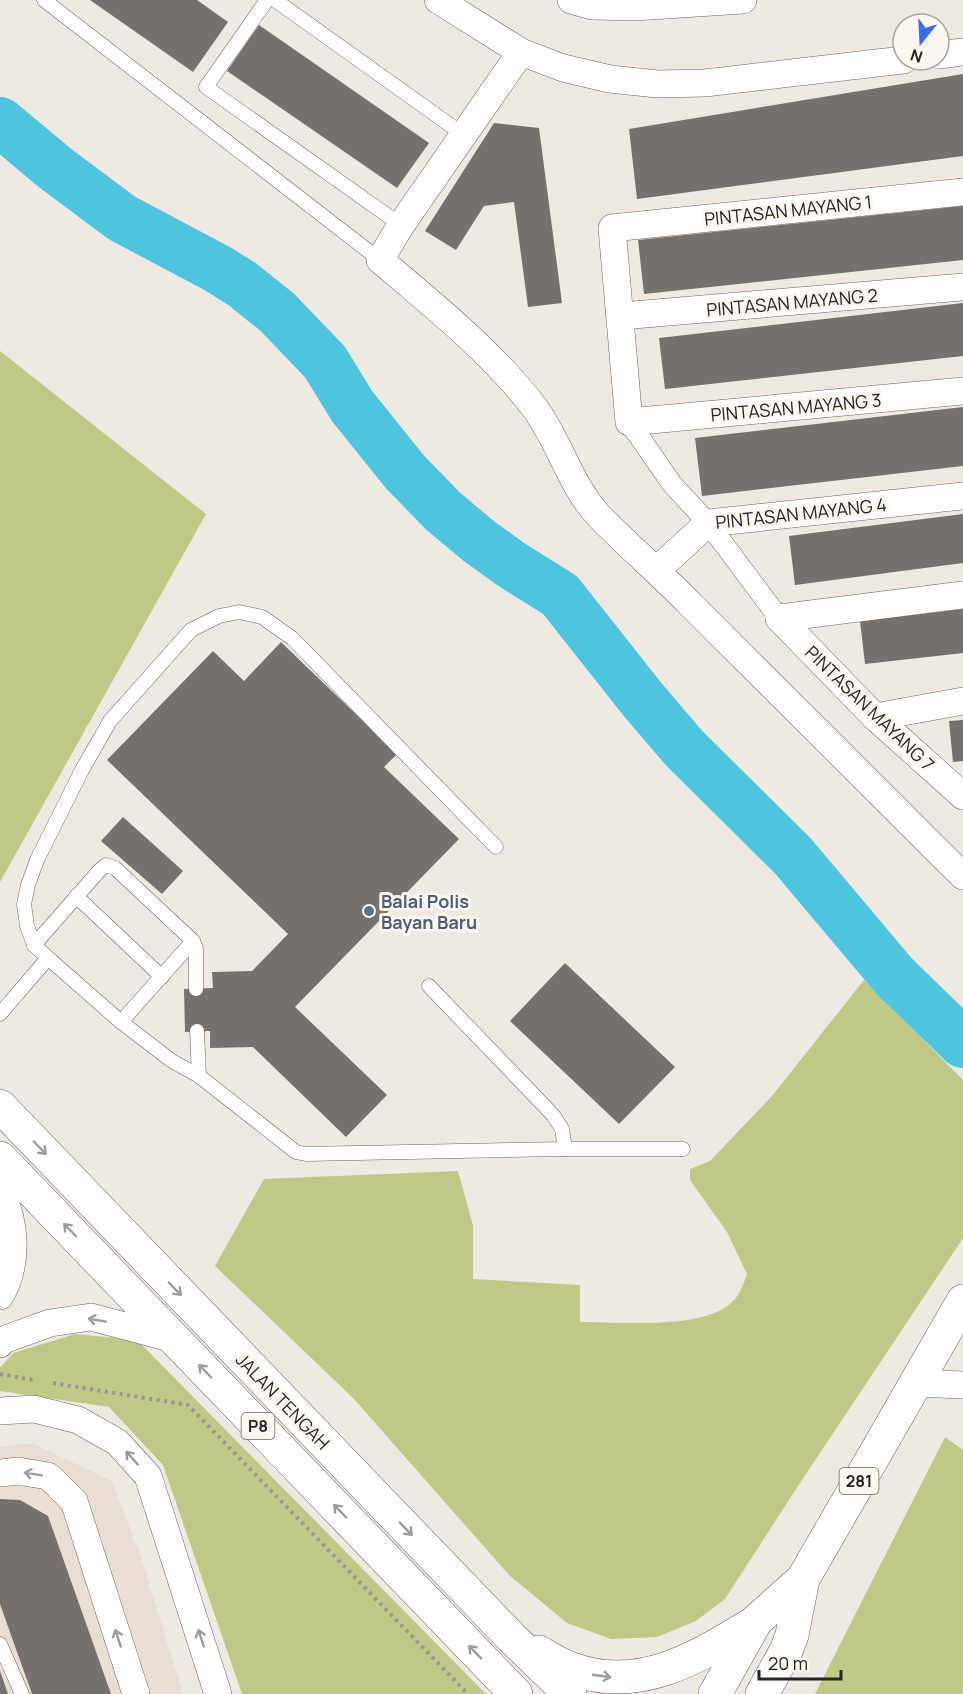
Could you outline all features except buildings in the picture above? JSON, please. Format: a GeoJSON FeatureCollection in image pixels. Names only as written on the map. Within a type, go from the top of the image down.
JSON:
{"type":"FeatureCollection","features":[{"type":"Feature","properties":{"kind":"main road","name":"JALAN TENGAH"},"geometry":{"type":"LineString","coordinates":[[0,1106],[511,1637],[570,1694]]}},
{"type":"Feature","properties":{"kind":"main road","name":"JALAN TENGAH"},"geometry":{"type":"LineString","coordinates":[[0,1158],[516,1694]]}},
{"type":"Feature","properties":{"kind":"main road","name":"281"},"geometry":{"type":"LineString","coordinates":[[715,1694],[756,1622],[802,1579],[963,1301]]}},
{"type":"Feature","properties":{"kind":"main road","name":"281"},"geometry":{"type":"LineString","coordinates":[[763,1692],[786,1651],[792,1635],[802,1579]]}},
{"type":"Feature","properties":{"kind":"main road"},"geometry":{"type":"LineString","coordinates":[[511,1637],[571,1669],[606,1677],[636,1676],[658,1671],[696,1657],[756,1622]]}},
{"type":"Feature","properties":{"kind":"street"},"geometry":{"type":"LineString","coordinates":[[438,0],[521,52],[562,68],[610,79],[657,84],[705,82],[891,61]]}},
{"type":"Feature","properties":{"kind":"street"},"geometry":{"type":"LineString","coordinates":[[571,0],[592,6],[634,7],[743,0]]}},
{"type":"Feature","properties":{"kind":"street"},"geometry":{"type":"LineString","coordinates":[[521,52],[401,225],[380,260],[444,314],[512,381],[552,435],[582,492],[597,514],[657,570],[963,876]]}},
{"type":"Feature","properties":{"kind":"street","name":"PINTASAN MAYANG 1"},"geometry":{"type":"LineString","coordinates":[[621,316],[612,228],[963,192]]}},
{"type":"Feature","properties":{"kind":"street","name":"PINTASAN MAYANG 2"},"geometry":{"type":"LineString","coordinates":[[621,316],[963,287]]}},
{"type":"Feature","properties":{"kind":"street"},"geometry":{"type":"LineString","coordinates":[[621,316],[629,422],[672,484],[708,523],[779,618],[963,595]]}},
{"type":"Feature","properties":{"kind":"street","name":"PINTASAN MAYANG 3"},"geometry":{"type":"LineString","coordinates":[[629,422],[963,391]]}},
{"type":"Feature","properties":{"kind":"street","name":"PINTASAN MAYANG 4"},"geometry":{"type":"LineString","coordinates":[[657,570],[708,523],[963,496]]}},
{"type":"Feature","properties":{"kind":"street","name":"PINTASAN MAYANG 7"},"geometry":{"type":"LineString","coordinates":[[779,618],[875,717],[963,796]]}},
{"type":"Feature","properties":{"kind":"street"},"geometry":{"type":"LineString","coordinates":[[875,717],[963,701]]}},
{"type":"Feature","properties":{"kind":"street"},"geometry":{"type":"LineString","coordinates":[[0,1191],[7,1205],[13,1233],[13,1263],[0,1296]]}},
{"type":"Feature","properties":{"kind":"street"},"geometry":{"type":"LineString","coordinates":[[0,1344],[50,1323],[91,1317],[174,1339]]}},
{"type":"Feature","properties":{"kind":"street"},"geometry":{"type":"LineString","coordinates":[[915,1383],[963,1385]]}},
{"type":"Feature","properties":{"kind":"street"},"geometry":{"type":"LineString","coordinates":[[0,1411],[34,1409],[78,1420],[117,1442],[148,1476],[218,1694]]}},
{"type":"Feature","properties":{"kind":"street"},"geometry":{"type":"LineString","coordinates":[[0,1473],[18,1471],[48,1476],[74,1501],[136,1694]]}},
{"type":"Feature","properties":{"kind":"lane"},"geometry":{"type":"LineString","coordinates":[[44,0],[380,260]]}},
{"type":"Feature","properties":{"kind":"lane"},"geometry":{"type":"LineString","coordinates":[[267,0],[206,87],[401,225]]}},
{"type":"Feature","properties":{"kind":"lane"},"geometry":{"type":"LineString","coordinates":[[276,0],[464,135]]}},
{"type":"Feature","properties":{"kind":"lane"},"geometry":{"type":"LineString","coordinates":[[496,847],[292,638],[261,617],[239,612],[219,616],[191,630],[110,721],[82,770],[37,860],[24,904],[27,926],[34,945],[121,1022],[172,1061],[199,1076],[288,1147],[306,1154],[683,1149]]}},
{"type":"Feature","properties":{"kind":"lane"},"geometry":{"type":"LineString","coordinates":[[34,945],[99,870],[106,865],[115,868],[194,941],[196,989]]}},
{"type":"Feature","properties":{"kind":"lane"},"geometry":{"type":"LineString","coordinates":[[76,896],[162,977]]}},
{"type":"Feature","properties":{"kind":"lane"},"geometry":{"type":"LineString","coordinates":[[121,1022],[194,941]]}},
{"type":"Feature","properties":{"kind":"lane"},"geometry":{"type":"LineString","coordinates":[[0,1014],[48,958]]}},
{"type":"Feature","properties":{"kind":"lane"},"geometry":{"type":"LineString","coordinates":[[429,986],[553,1115],[562,1129],[565,1149]]}},
{"type":"Feature","properties":{"kind":"lane"},"geometry":{"type":"LineString","coordinates":[[197,1031],[199,1076]]}},
{"type":"Feature","properties":{"kind":"lane"},"geometry":{"type":"LineString","coordinates":[[0,1644],[22,1694]]}},
{"type":"Feature","properties":{"kind":"path"},"geometry":{"type":"LineString","coordinates":[[0,1374],[35,1380]]}},
{"type":"Feature","properties":{"kind":"path"},"geometry":{"type":"LineString","coordinates":[[47,1382],[188,1405],[468,1694]]}},
{"type":"Feature","properties":{"kind":"shaded area"},"geometry":{"type":"Polygon","coordinates":[[[32,1443],[112,1481],[141,1557],[183,1694],[0,1694],[0,1447],[32,1443]]]}},
{"type":"Feature","properties":{"kind":"green space"},"geometry":{"type":"Polygon","coordinates":[[[0,351],[206,514],[0,882],[0,351]]]}},
{"type":"Feature","properties":{"kind":"green space"},"geometry":{"type":"Polygon","coordinates":[[[864,980],[963,1080],[963,1238],[725,1599],[696,1621],[657,1637],[611,1639],[567,1623],[509,1575],[354,1399],[215,1266],[264,1179],[458,1171],[473,1226],[473,1279],[580,1285],[580,1322],[659,1323],[681,1321],[718,1312],[737,1297],[747,1274],[727,1232],[690,1180],[690,1169],[710,1161],[772,1096],[864,980]]]}},
{"type":"Feature","properties":{"kind":"green space"},"geometry":{"type":"Polygon","coordinates":[[[75,1334],[137,1340],[486,1694],[242,1694],[163,1465],[109,1407],[0,1391],[0,1368],[13,1353],[75,1334]]]}},
{"type":"Feature","properties":{"kind":"green space"},"geometry":{"type":"Polygon","coordinates":[[[945,1437],[963,1450],[963,1694],[815,1694],[945,1437]]]}},
{"type":"Feature","properties":{"kind":"waterway"},"geometry":{"type":"LineString","coordinates":[[0,122],[55,168],[122,218],[218,269],[242,284],[277,312],[325,362],[352,406],[405,472],[443,511],[480,542],[560,595],[684,748],[793,856],[894,976],[963,1043]]}},
{"type":"Feature","properties":{"kind":"place","name":"Balai Polis Bayan Baru"},"geometry":{"type":"Point","coordinates":[369,911]}}]}
